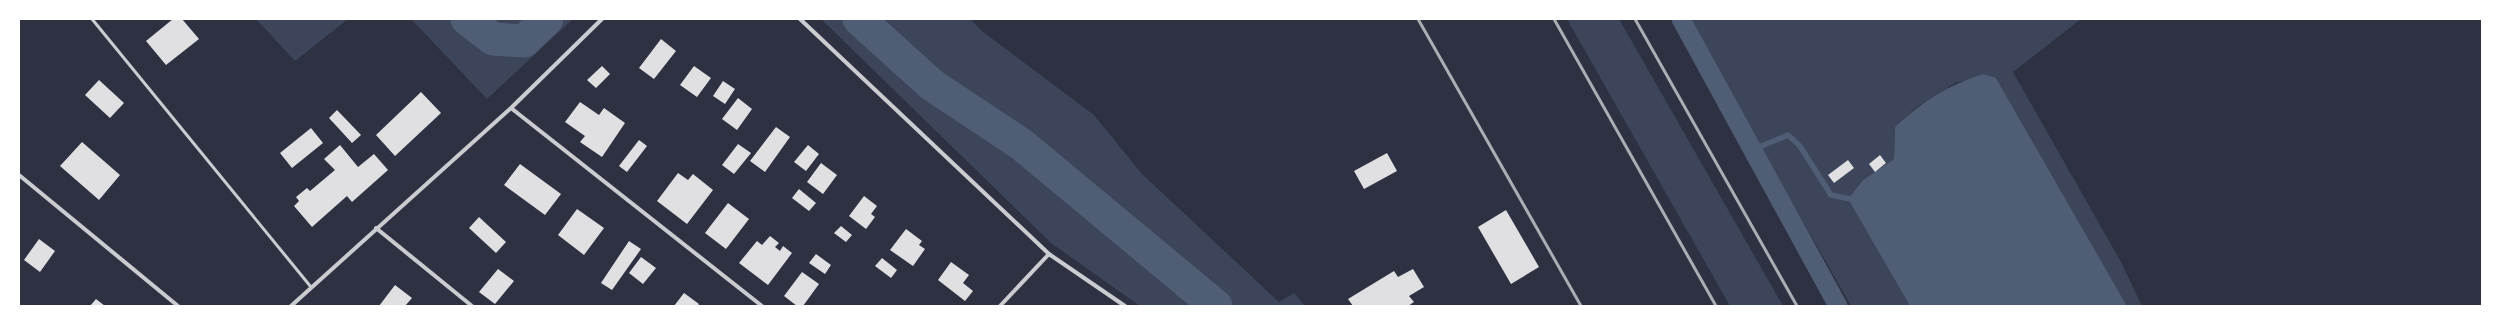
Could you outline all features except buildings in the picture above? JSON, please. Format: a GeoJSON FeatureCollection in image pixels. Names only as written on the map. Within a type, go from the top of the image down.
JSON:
{"type":"FeatureCollection","features":[{"type":"Feature","properties":{"kind":"street"},"geometry":{"type":"LineString","coordinates":[[291,306],[511,108],[602,19]]}},
{"type":"Feature","properties":{"kind":"street"},"geometry":{"type":"LineString","coordinates":[[800,19],[1049,254],[1125,306]]}},
{"type":"Feature","properties":{"kind":"street"},"geometry":{"type":"LineString","coordinates":[[511,108],[762,306]]}},
{"type":"Feature","properties":{"kind":"street"},"geometry":{"type":"LineString","coordinates":[[19,174],[178,306]]}},
{"type":"Feature","properties":{"kind":"street"},"geometry":{"type":"LineString","coordinates":[[376,228],[472,306]]}},
{"type":"Feature","properties":{"kind":"street"},"geometry":{"type":"LineString","coordinates":[[1000,306],[1049,254]]}},
{"type":"Feature","properties":{"kind":"lane"},"geometry":{"type":"LineString","coordinates":[[92,19],[311,287]]}},
{"type":"Feature","properties":{"kind":"shaded area"},"geometry":{"type":"Polygon","coordinates":[[[256,19],[348,19],[295,61],[256,19]]]}},
{"type":"Feature","properties":{"kind":"shaded area"},"geometry":{"type":"Polygon","coordinates":[[[411,19],[573,19],[487,99],[411,19]]]}},
{"type":"Feature","properties":{"kind":"shaded area"},"geometry":{"type":"Polygon","coordinates":[[[821,19],[849,19],[941,101],[1027,158],[1203,306],[1140,306],[1051,243],[821,19]]]}},
{"type":"Feature","properties":{"kind":"shaded area"},"geometry":{"type":"Polygon","coordinates":[[[875,19],[970,19],[982,31],[1094,115],[1142,174],[1279,302],[1294,293],[1305,306],[1229,306],[1111,202],[1032,142],[938,78],[875,19]]]}},
{"type":"Feature","properties":{"kind":"shaded area"},"geometry":{"type":"Polygon","coordinates":[[[1567,19],[1619,19],[1783,306],[1730,306],[1567,19]]]}},
{"type":"Feature","properties":{"kind":"shaded area"},"geometry":{"type":"Polygon","coordinates":[[[1692,19],[2081,19],[2013,72],[2121,262],[2142,306],[2127,306],[1996,78],[1957,82],[1915,108],[1895,127],[1894,159],[1863,180],[1848,199],[1910,306],[1851,306],[1768,160],[1692,19]]]}},
{"type":"Feature","properties":{"kind":"shaded area"},"geometry":{"type":"Polygon","coordinates":[[[1983,74],[1996,78],[2127,306],[1910,306],[1848,199],[1863,180],[1894,159],[1895,127],[1925,102],[1936,95],[1958,83],[1983,74]]]}},
{"type":"Feature","properties":{"kind":"waterway"},"geometry":{"type":"LineString","coordinates":[[467,19],[493,39],[524,41],[547,19]]}},
{"type":"Feature","properties":{"kind":"waterway"},"geometry":{"type":"LineString","coordinates":[[859,19],[932,85],[1021,144],[1216,306]]}},
{"type":"Feature","properties":{"kind":"waterway"},"geometry":{"type":"LineString","coordinates":[[1681,19],[1838,306]]}},
{"type":"Feature","properties":{"kind":"waterway"},"geometry":{"type":"LineString","coordinates":[[1752,150],[1788,135],[1800,146],[1831,195],[1855,200]]}},
{"type":"Feature","properties":{"kind":"railway"},"geometry":{"type":"LineString","coordinates":[[1418,19],[1581,306]]}},
{"type":"Feature","properties":{"kind":"railway"},"geometry":{"type":"LineString","coordinates":[[1554,19],[1716,306]]}},
{"type":"Feature","properties":{"kind":"railway"},"geometry":{"type":"LineString","coordinates":[[1635,19],[1797,306]]}}]}
